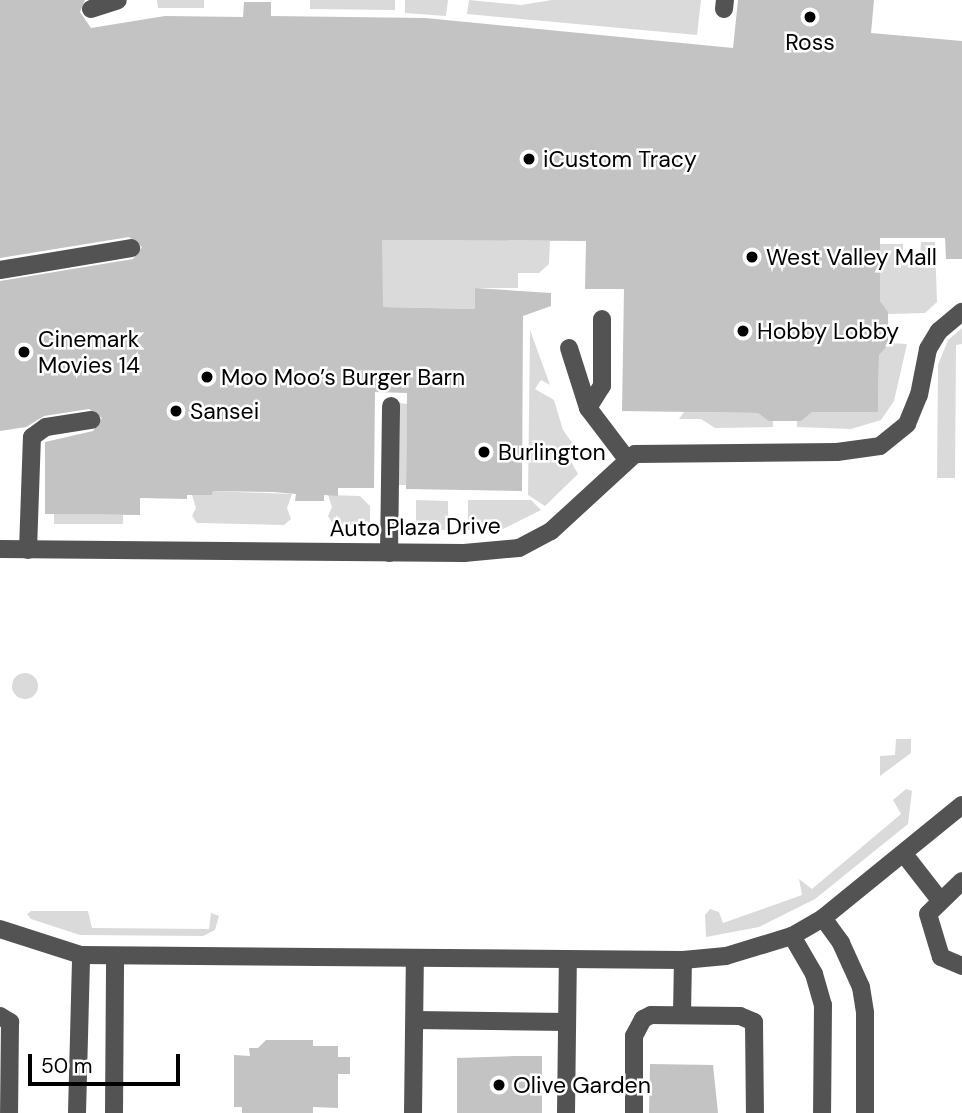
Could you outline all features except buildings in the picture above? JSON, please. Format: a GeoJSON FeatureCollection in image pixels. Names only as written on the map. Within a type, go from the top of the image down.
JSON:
{"type":"FeatureCollection","features":[{"type":"Feature","properties":{"kind":"lane"},"geometry":{"type":"LineString","coordinates":[[91,9],[118,0]]}},
{"type":"Feature","properties":{"kind":"lane"},"geometry":{"type":"LineString","coordinates":[[0,270],[131,248]]}},
{"type":"Feature","properties":{"kind":"lane"},"geometry":{"type":"LineString","coordinates":[[569,348],[588,408],[626,458],[652,451],[837,452],[880,446],[907,424],[928,349],[939,331],[962,312]]}},
{"type":"Feature","properties":{"kind":"lane"},"geometry":{"type":"LineString","coordinates":[[588,408],[602,386],[602,318]]}},
{"type":"Feature","properties":{"kind":"lane"},"geometry":{"type":"LineString","coordinates":[[389,553],[391,406]]}},
{"type":"Feature","properties":{"kind":"lane"},"geometry":{"type":"LineString","coordinates":[[28,550],[32,436],[46,427],[91,419]]}},
{"type":"Feature","properties":{"kind":"lane","name":"Auto Plaza Drive"},"geometry":{"type":"LineString","coordinates":[[0,549],[487,553],[519,548],[551,531],[626,458]]}},
{"type":"Feature","properties":{"kind":"lane"},"geometry":{"type":"LineString","coordinates":[[0,929],[80,955],[683,960],[726,956],[792,936],[823,918],[962,805]]}},
{"type":"Feature","properties":{"kind":"lane"},"geometry":{"type":"LineString","coordinates":[[904,853],[939,899]]}},
{"type":"Feature","properties":{"kind":"lane"},"geometry":{"type":"LineString","coordinates":[[962,881],[939,899],[928,914],[941,957],[962,966]]}},
{"type":"Feature","properties":{"kind":"lane"},"geometry":{"type":"LineString","coordinates":[[823,918],[841,943],[861,987],[865,1013],[864,1113]]}},
{"type":"Feature","properties":{"kind":"lane"},"geometry":{"type":"LineString","coordinates":[[792,936],[814,974],[823,1005],[822,1113]]}},
{"type":"Feature","properties":{"kind":"lane"},"geometry":{"type":"LineString","coordinates":[[77,1113],[80,955]]}},
{"type":"Feature","properties":{"kind":"lane"},"geometry":{"type":"LineString","coordinates":[[114,1113],[115,956]]}},
{"type":"Feature","properties":{"kind":"lane"},"geometry":{"type":"LineString","coordinates":[[413,1113],[415,958]]}},
{"type":"Feature","properties":{"kind":"lane"},"geometry":{"type":"LineString","coordinates":[[566,1113],[568,959]]}},
{"type":"Feature","properties":{"kind":"lane"},"geometry":{"type":"LineString","coordinates":[[682,1016],[683,960]]}},
{"type":"Feature","properties":{"kind":"lane"},"geometry":{"type":"LineString","coordinates":[[634,1113],[638,1026],[650,1015],[740,1016],[754,1022],[755,1113]]}},
{"type":"Feature","properties":{"kind":"lane"},"geometry":{"type":"LineString","coordinates":[[0,1016],[10,1022],[9,1113]]}},
{"type":"Feature","properties":{"kind":"lane"},"geometry":{"type":"LineString","coordinates":[[415,1020],[567,1022]]}},
{"type":"Feature","properties":{"kind":"shaded area"},"geometry":{"type":"Polygon","coordinates":[[[157,0],[204,0],[204,8],[158,8],[157,0]]]}},
{"type":"Feature","properties":{"kind":"shaded area"},"geometry":{"type":"Polygon","coordinates":[[[310,0],[395,0],[395,10],[310,9],[310,0]]]}},
{"type":"Feature","properties":{"kind":"shaded area"},"geometry":{"type":"Polygon","coordinates":[[[405,0],[448,0],[446,16],[405,13],[405,0]]]}},
{"type":"Feature","properties":{"kind":"shaded area"},"geometry":{"type":"Polygon","coordinates":[[[469,0],[521,5],[552,0],[701,0],[697,35],[467,14],[469,0]]]}},
{"type":"Feature","properties":{"kind":"shaded area"},"geometry":{"type":"Polygon","coordinates":[[[382,240],[550,241],[549,264],[539,273],[518,273],[518,288],[475,288],[475,309],[382,307],[382,240]]]}},
{"type":"Feature","properties":{"kind":"shaded area"},"geometry":{"type":"Polygon","coordinates":[[[921,242],[935,242],[937,302],[925,313],[888,314],[880,301],[880,244],[903,244],[903,257],[920,257],[921,242]]]}},
{"type":"Feature","properties":{"kind":"shaded area"},"geometry":{"type":"Polygon","coordinates":[[[962,328],[962,344],[956,345],[955,478],[937,478],[938,365],[948,340],[962,328]]]}},
{"type":"Feature","properties":{"kind":"shaded area"},"geometry":{"type":"Polygon","coordinates":[[[530,330],[550,385],[541,380],[535,389],[554,400],[563,430],[576,448],[568,456],[578,474],[545,506],[528,495],[530,330]]]}},
{"type":"Feature","properties":{"kind":"shaded area"},"geometry":{"type":"Polygon","coordinates":[[[888,343],[907,344],[894,401],[881,420],[851,429],[797,427],[797,421],[812,412],[878,412],[879,355],[888,343]]]}},
{"type":"Feature","properties":{"kind":"shaded area"},"geometry":{"type":"Polygon","coordinates":[[[400,403],[407,404],[406,485],[399,485],[400,403]]]}},
{"type":"Feature","properties":{"kind":"shaded area"},"geometry":{"type":"Polygon","coordinates":[[[684,412],[758,413],[773,421],[773,427],[715,428],[701,419],[679,419],[684,412]]]}},
{"type":"Feature","properties":{"kind":"shaded area"},"geometry":{"type":"Polygon","coordinates":[[[213,491],[292,494],[287,508],[291,519],[284,525],[197,523],[192,516],[196,508],[192,495],[212,495],[213,491]]]}},
{"type":"Feature","properties":{"kind":"shaded area"},"geometry":{"type":"Polygon","coordinates":[[[328,495],[360,496],[370,506],[370,526],[333,524],[328,516],[332,507],[328,495]]]}},
{"type":"Feature","properties":{"kind":"shaded area"},"geometry":{"type":"Polygon","coordinates":[[[416,500],[448,501],[448,530],[416,530],[416,500]]]}},
{"type":"Feature","properties":{"kind":"shaded area"},"geometry":{"type":"Polygon","coordinates":[[[468,500],[531,500],[541,510],[503,529],[468,530],[468,500]]]}},
{"type":"Feature","properties":{"kind":"shaded area"},"geometry":{"type":"Polygon","coordinates":[[[54,514],[123,515],[123,524],[54,524],[54,514]]]}},
{"type":"Feature","properties":{"kind":"shaded area"},"geometry":{"type":"Polygon","coordinates":[[[25,673],[34,677],[38,686],[34,695],[25,699],[16,695],[12,686],[16,677],[25,673]]]}},
{"type":"Feature","properties":{"kind":"shaded area"},"geometry":{"type":"Polygon","coordinates":[[[896,739],[911,739],[911,753],[880,776],[880,756],[895,755],[896,739]]]}},
{"type":"Feature","properties":{"kind":"shaded area"},"geometry":{"type":"Polygon","coordinates":[[[906,789],[912,791],[908,824],[815,899],[759,927],[706,937],[705,915],[710,909],[719,912],[723,923],[802,895],[799,879],[812,889],[901,814],[893,800],[906,789]]]}},
{"type":"Feature","properties":{"kind":"shaded area"},"geometry":{"type":"Polygon","coordinates":[[[31,911],[88,911],[92,928],[209,929],[211,913],[219,916],[215,930],[203,936],[80,935],[31,919],[27,914],[31,911]]]}},
{"type":"Feature","properties":{"kind":"place","name":"Ross"},"geometry":{"type":"Point","coordinates":[810,17]}},
{"type":"Feature","properties":{"kind":"place","name":"iCustom Tracy"},"geometry":{"type":"Point","coordinates":[529,159]}},
{"type":"Feature","properties":{"kind":"place","name":"West Valley Mall"},"geometry":{"type":"Point","coordinates":[752,257]}},
{"type":"Feature","properties":{"kind":"place","name":"Hobby Lobby"},"geometry":{"type":"Point","coordinates":[743,331]}},
{"type":"Feature","properties":{"kind":"place","name":"Cinemark Movies 14"},"geometry":{"type":"Point","coordinates":[24,352]}},
{"type":"Feature","properties":{"kind":"place","name":"Moo Moo’s Burger Barn"},"geometry":{"type":"Point","coordinates":[207,377]}},
{"type":"Feature","properties":{"kind":"place","name":"Sansei"},"geometry":{"type":"Point","coordinates":[176,411]}},
{"type":"Feature","properties":{"kind":"place","name":"Burlington"},"geometry":{"type":"Point","coordinates":[484,452]}},
{"type":"Feature","properties":{"kind":"place","name":"Olive Garden"},"geometry":{"type":"Point","coordinates":[499,1085]}}]}
